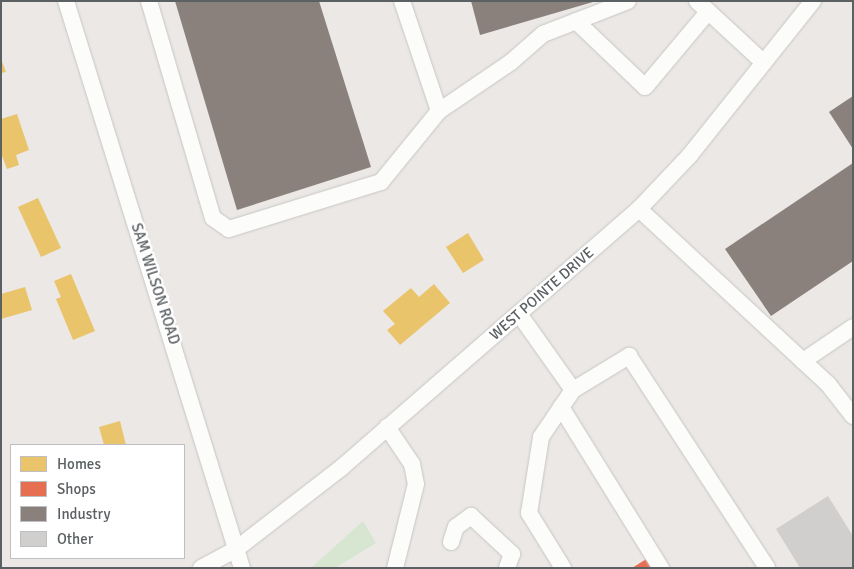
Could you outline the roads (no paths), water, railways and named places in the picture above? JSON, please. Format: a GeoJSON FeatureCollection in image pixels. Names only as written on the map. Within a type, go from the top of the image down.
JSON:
{"type":"FeatureCollection","features":[{"type":"Feature","properties":{"kind":"street","name":"SAM WILSON ROAD"},"geometry":{"type":"LineString","coordinates":[[66,1],[242,568]]}},
{"type":"Feature","properties":{"kind":"street"},"geometry":{"type":"LineString","coordinates":[[149,1],[213,218],[229,229],[381,182],[439,111],[511,62],[543,34],[628,1]]}},
{"type":"Feature","properties":{"kind":"street"},"geometry":{"type":"LineString","coordinates":[[402,1],[439,111]]}},
{"type":"Feature","properties":{"kind":"street","name":"WEST POINTE DRIVE"},"geometry":{"type":"LineString","coordinates":[[201,568],[236,550],[387,427],[638,209],[690,155],[813,1]]}},
{"type":"Feature","properties":{"kind":"street"},"geometry":{"type":"LineString","coordinates":[[576,21],[646,86],[703,7],[764,62]]}},
{"type":"Feature","properties":{"kind":"street"},"geometry":{"type":"LineString","coordinates":[[638,209],[803,361],[853,416]]}},
{"type":"Feature","properties":{"kind":"street"},"geometry":{"type":"LineString","coordinates":[[519,314],[573,390]]}},
{"type":"Feature","properties":{"kind":"street"},"geometry":{"type":"LineString","coordinates":[[803,361],[853,327]]}},
{"type":"Feature","properties":{"kind":"street"},"geometry":{"type":"LineString","coordinates":[[563,568],[529,513],[542,437],[573,390],[629,356],[767,568]]}},
{"type":"Feature","properties":{"kind":"street"},"geometry":{"type":"LineString","coordinates":[[561,407],[661,568]]}},
{"type":"Feature","properties":{"kind":"street"},"geometry":{"type":"LineString","coordinates":[[387,427],[415,476],[415,494],[395,568]]}},
{"type":"Feature","properties":{"kind":"street"},"geometry":{"type":"LineString","coordinates":[[451,542],[456,526],[470,516],[512,554],[507,568]]}}]}
